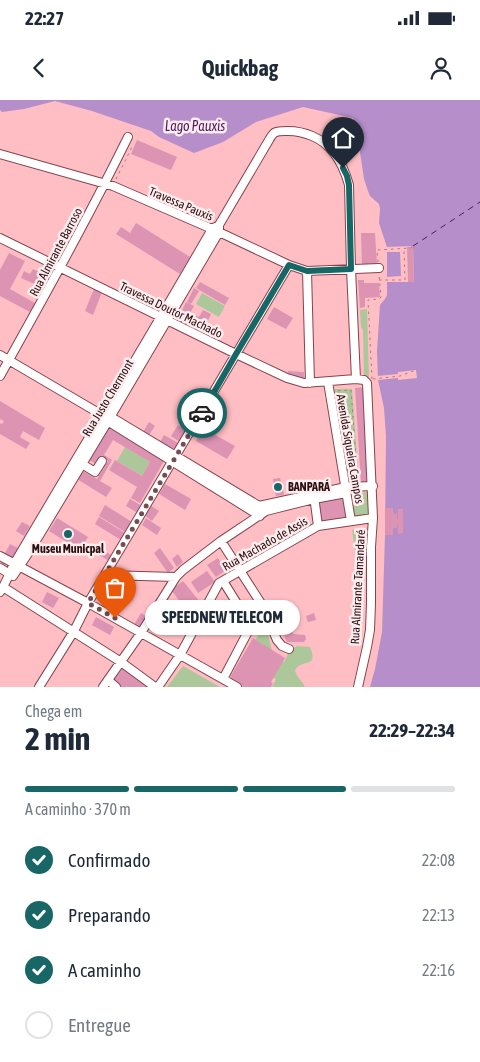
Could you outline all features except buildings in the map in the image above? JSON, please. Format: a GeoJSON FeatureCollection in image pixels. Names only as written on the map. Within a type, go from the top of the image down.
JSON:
{"type":"FeatureCollection","features":[{"type":"Feature","properties":{"kind":"street","name":"Rua Justo Chermont"},"geometry":{"type":"LineString","coordinates":[[1,590],[104,416],[165,318],[269,140],[274,133],[279,131],[295,130]]}},
{"type":"Feature","properties":{"kind":"street","name":"Avenida Siqueira Campos"},"geometry":{"type":"LineString","coordinates":[[295,130],[314,137],[326,145],[334,153],[347,176],[349,185],[356,379]]}},
{"type":"Feature","properties":{"kind":"street","name":"Rua Almirante Barroso"},"geometry":{"type":"LineString","coordinates":[[0,376],[109,185],[128,137]]}},
{"type":"Feature","properties":{"kind":"street","name":"Travessa Pauxis"},"geometry":{"type":"LineString","coordinates":[[0,154],[109,185],[216,229],[289,265],[307,271],[378,268]]}},
{"type":"Feature","properties":{"kind":"street","name":"Travessa Doutor Machado"},"geometry":{"type":"LineString","coordinates":[[0,238],[287,378],[302,383],[356,379],[364,380],[366,383]]}},
{"type":"Feature","properties":{"kind":"street"},"geometry":{"type":"LineString","coordinates":[[39,687],[74,631],[88,603],[289,265]]}},
{"type":"Feature","properties":{"kind":"street"},"geometry":{"type":"LineString","coordinates":[[307,271],[310,383]]}},
{"type":"Feature","properties":{"kind":"street"},"geometry":{"type":"LineString","coordinates":[[0,355],[260,511]]}},
{"type":"Feature","properties":{"kind":"street","name":"Avenida Siqueira Campos"},"geometry":{"type":"LineString","coordinates":[[328,382],[351,521]]}},
{"type":"Feature","properties":{"kind":"street","name":"Avenida Siqueira Campos"},"geometry":{"type":"LineString","coordinates":[[366,383],[373,518]]}},
{"type":"Feature","properties":{"kind":"street","name":"Rua Justo Chermont"},"geometry":{"type":"LineString","coordinates":[[16,565],[82,464],[104,416]]}},
{"type":"Feature","properties":{"kind":"street"},"geometry":{"type":"LineString","coordinates":[[82,464],[95,472],[102,461]]}},
{"type":"Feature","properties":{"kind":"street"},"geometry":{"type":"LineString","coordinates":[[116,687],[105,684],[141,633],[176,577],[183,570],[221,541],[251,522],[260,511],[314,497],[372,486]]}},
{"type":"Feature","properties":{"kind":"street"},"geometry":{"type":"LineString","coordinates":[[314,497],[318,526]]}},
{"type":"Feature","properties":{"kind":"street","name":"Rua Machado de Assis"},"geometry":{"type":"LineString","coordinates":[[156,687],[180,655],[217,585],[318,526],[373,518]]}},
{"type":"Feature","properties":{"kind":"street","name":"Rua Almirante Tamandaré"},"geometry":{"type":"LineString","coordinates":[[358,687],[370,630],[370,546],[373,518]]}},
{"type":"Feature","properties":{"kind":"street"},"geometry":{"type":"LineString","coordinates":[[221,541],[262,605],[277,640],[289,649]]}},
{"type":"Feature","properties":{"kind":"street"},"geometry":{"type":"LineString","coordinates":[[0,556],[88,603],[236,687]]}},
{"type":"Feature","properties":{"kind":"street"},"geometry":{"type":"LineString","coordinates":[[0,568],[10,576]]}},
{"type":"Feature","properties":{"kind":"street"},"geometry":{"type":"LineString","coordinates":[[105,576],[176,577]]}},
{"type":"Feature","properties":{"kind":"street"},"geometry":{"type":"LineString","coordinates":[[223,581],[251,626]]}},
{"type":"Feature","properties":{"kind":"street"},"geometry":{"type":"LineString","coordinates":[[1,590],[74,631],[156,687]]}},
{"type":"Feature","properties":{"kind":"street"},"geometry":{"type":"LineString","coordinates":[[223,679],[262,605]]}},
{"type":"Feature","properties":{"kind":"path"},"geometry":{"type":"LineString","coordinates":[[109,185],[132,147],[128,137]]}},
{"type":"Feature","properties":{"kind":"path"},"geometry":{"type":"LineString","coordinates":[[413,246],[404,249],[377,250],[380,298],[368,300],[372,379],[400,376],[416,370]]}},
{"type":"Feature","properties":{"kind":"path"},"geometry":{"type":"LineString","coordinates":[[379,280],[404,280],[404,249]]}},
{"type":"Feature","properties":{"kind":"path"},"geometry":{"type":"LineString","coordinates":[[351,390],[358,485],[350,485],[333,396],[335,391],[351,390]]}},
{"type":"Feature","properties":{"kind":"green space"},"geometry":{"type":"Polygon","coordinates":[[[202,293],[225,306],[219,317],[196,304],[202,293]]]}},
{"type":"Feature","properties":{"kind":"green space"},"geometry":{"type":"Polygon","coordinates":[[[367,309],[369,379],[364,379],[363,330],[361,327],[360,310],[367,309]]]}},
{"type":"Feature","properties":{"kind":"green space"},"geometry":{"type":"Polygon","coordinates":[[[333,389],[352,389],[359,485],[349,486],[331,394],[333,389]]]}},
{"type":"Feature","properties":{"kind":"green space"},"geometry":{"type":"Polygon","coordinates":[[[125,447],[150,462],[142,476],[117,461],[125,447]]]}},
{"type":"Feature","properties":{"kind":"green space"},"geometry":{"type":"Polygon","coordinates":[[[367,492],[370,517],[355,518],[352,494],[367,492]]]}},
{"type":"Feature","properties":{"kind":"green space"},"geometry":{"type":"Polygon","coordinates":[[[361,529],[363,531],[363,564],[357,564],[352,530],[361,529]]]}},
{"type":"Feature","properties":{"kind":"green space"},"geometry":{"type":"Polygon","coordinates":[[[263,625],[266,626],[272,651],[255,641],[263,625]]]}},
{"type":"Feature","properties":{"kind":"green space"},"geometry":{"type":"Polygon","coordinates":[[[297,646],[310,647],[312,654],[311,661],[298,666],[295,670],[305,687],[272,687],[276,679],[266,674],[274,657],[284,662],[290,650],[297,646]]]}},
{"type":"Feature","properties":{"kind":"green space"},"geometry":{"type":"Polygon","coordinates":[[[183,666],[220,687],[167,687],[183,666]]]}},
{"type":"Feature","properties":{"kind":"water","name":"Lago Pauxis"},"geometry":{"type":"Polygon","coordinates":[[[0,100],[480,100],[480,687],[370,687],[382,632],[386,436],[384,408],[378,380],[377,351],[380,305],[387,295],[387,247],[379,223],[379,204],[370,196],[364,179],[353,118],[303,107],[256,122],[223,142],[194,153],[159,137],[151,131],[92,111],[55,101],[24,109],[2,112],[0,110],[0,100]]]}},
{"type":"Feature","properties":{"kind":"pier"},"geometry":{"type":"Polygon","coordinates":[[[413,246],[414,282],[385,282],[385,277],[401,276],[400,252],[385,252],[385,247],[413,246]]]}},
{"type":"Feature","properties":{"kind":"pier"},"geometry":{"type":"Polygon","coordinates":[[[416,370],[417,378],[378,380],[377,376],[398,374],[398,372],[416,370]]]}},
{"type":"Feature","properties":{"kind":"ferry route"},"geometry":{"type":"LineString","coordinates":[[413,246],[480,202]]}},
{"type":"Feature","properties":{"kind":"way so far"},"geometry":{"type":"LineString","coordinates":[[115,618],[88,603],[202,413]]}},
{"type":"Feature","properties":{"kind":"place","name":"BANPARÁ"},"geometry":{"type":"Point","coordinates":[278,487]}},
{"type":"Feature","properties":{"kind":"place","name":"Museu Municpal"},"geometry":{"type":"Point","coordinates":[68,534]}},
{"type":"Feature","properties":{"kind":"place","name":"SPEEDNEW TELECOM"},"geometry":{"type":"Point","coordinates":[115,618]}},
{"type":"Feature","properties":{"kind":"route"},"geometry":{"type":"LineString","coordinates":[[202,413],[289,265],[307,271],[351,269],[349,185],[343,168]]}}]}
